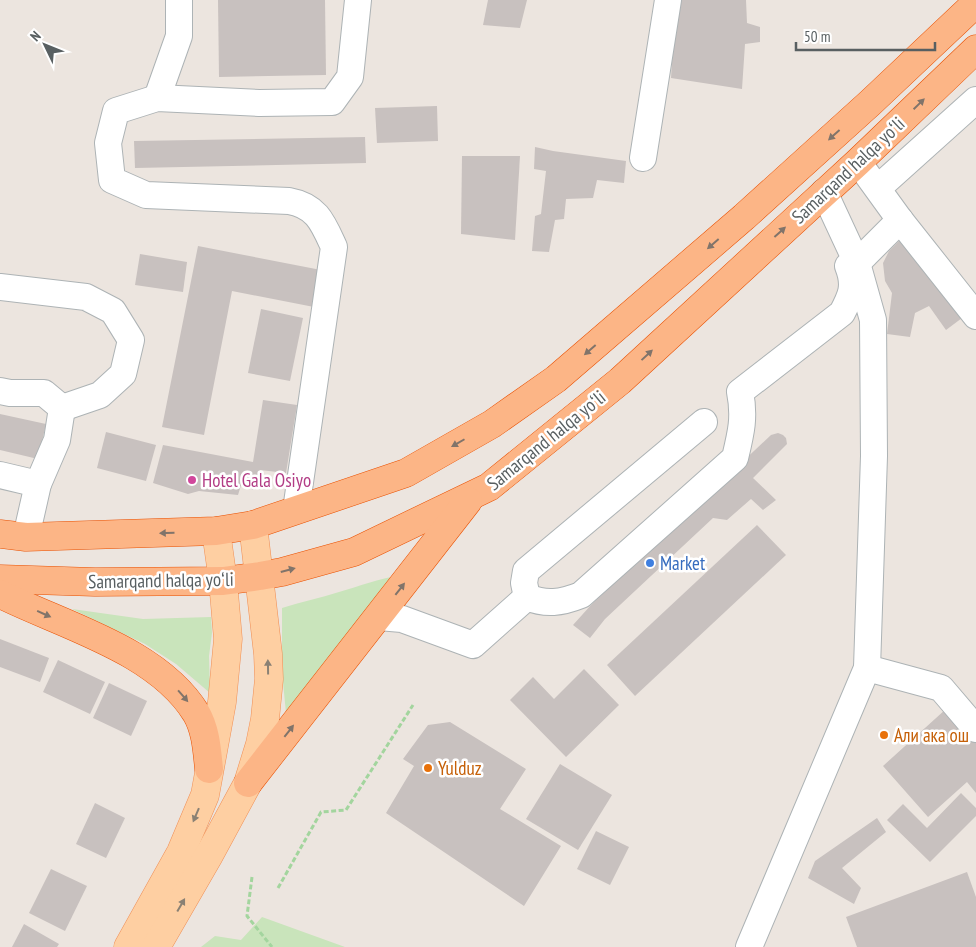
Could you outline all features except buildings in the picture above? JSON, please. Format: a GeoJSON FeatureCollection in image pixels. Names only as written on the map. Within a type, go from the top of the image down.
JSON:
{"type":"FeatureCollection","features":[{"type":"Feature","properties":{"kind":"highway","name":"Samarqand halqa yoʻli"},"geometry":{"type":"LineString","coordinates":[[13,536],[216,531],[253,525],[406,473],[492,424],[556,379],[744,217],[976,3]]}},
{"type":"Feature","properties":{"kind":"highway","name":"Samarqand halqa yoʻli"},"geometry":{"type":"LineString","coordinates":[[0,579],[95,582],[223,581],[282,572],[354,552],[489,487],[620,380],[858,162],[976,49]]}},
{"type":"Feature","properties":{"kind":"highway"},"geometry":{"type":"LineString","coordinates":[[248,783],[472,496]]}},
{"type":"Feature","properties":{"kind":"highway"},"geometry":{"type":"LineString","coordinates":[[0,594],[130,653],[157,672],[182,694],[197,715],[206,741],[209,768]]}},
{"type":"Feature","properties":{"kind":"main road"},"geometry":{"type":"LineString","coordinates":[[156,947],[248,783],[265,719],[268,654],[253,525]]}},
{"type":"Feature","properties":{"kind":"main road"},"geometry":{"type":"LineString","coordinates":[[128,947],[180,852],[205,795],[222,702],[228,639],[216,531]]}},
{"type":"Feature","properties":{"kind":"street"},"geometry":{"type":"LineString","coordinates":[[157,98],[179,36],[179,0]]}},
{"type":"Feature","properties":{"kind":"street"},"geometry":{"type":"LineString","coordinates":[[296,510],[334,247],[322,220],[302,204],[289,201],[146,195],[112,180],[108,143],[116,110],[157,98],[259,104],[332,102],[350,78],[358,0]]}},
{"type":"Feature","properties":{"kind":"street"},"geometry":{"type":"LineString","coordinates":[[643,158],[668,0]]}},
{"type":"Feature","properties":{"kind":"street"},"geometry":{"type":"LineString","coordinates":[[878,188],[976,100]]}},
{"type":"Feature","properties":{"kind":"street"},"geometry":{"type":"LineString","coordinates":[[858,162],[900,220],[976,316]]}},
{"type":"Feature","properties":{"kind":"street"},"geometry":{"type":"LineString","coordinates":[[749,947],[867,668],[874,456],[874,320],[856,263],[824,192]]}},
{"type":"Feature","properties":{"kind":"street"},"geometry":{"type":"LineString","coordinates":[[856,263],[900,220]]}},
{"type":"Feature","properties":{"kind":"street"},"geometry":{"type":"LineString","coordinates":[[526,597],[540,603],[568,600],[581,595],[735,458],[744,410],[740,392],[842,313],[852,295],[852,276],[834,234]]}},
{"type":"Feature","properties":{"kind":"street"},"geometry":{"type":"LineString","coordinates":[[0,287],[86,298],[113,310],[131,340],[123,374],[100,395],[62,408]]}},
{"type":"Feature","properties":{"kind":"street"},"geometry":{"type":"LineString","coordinates":[[0,391],[10,393],[44,393],[62,408]]}},
{"type":"Feature","properties":{"kind":"street"},"geometry":{"type":"LineString","coordinates":[[13,536],[57,440],[62,408]]}},
{"type":"Feature","properties":{"kind":"street"},"geometry":{"type":"LineString","coordinates":[[526,597],[524,583],[526,571],[704,422]]}},
{"type":"Feature","properties":{"kind":"street"},"geometry":{"type":"LineString","coordinates":[[0,475],[38,484]]}},
{"type":"Feature","properties":{"kind":"street"},"geometry":{"type":"LineString","coordinates":[[378,617],[402,619],[473,645],[526,597]]}},
{"type":"Feature","properties":{"kind":"street"},"geometry":{"type":"LineString","coordinates":[[867,668],[941,688],[976,729]]}},
{"type":"Feature","properties":{"kind":"path"},"geometry":{"type":"LineString","coordinates":[[278,888],[321,812],[346,810],[413,705]]}},
{"type":"Feature","properties":{"kind":"path"},"geometry":{"type":"LineString","coordinates":[[252,877],[247,916],[272,947]]}},
{"type":"Feature","properties":{"kind":"green space"},"geometry":{"type":"Polygon","coordinates":[[[400,575],[286,713],[282,672],[282,608],[400,575]]]}},
{"type":"Feature","properties":{"kind":"green space"},"geometry":{"type":"Polygon","coordinates":[[[72,609],[143,619],[211,617],[210,693],[176,664],[145,644],[72,609]]]}},
{"type":"Feature","properties":{"kind":"green space"},"geometry":{"type":"Polygon","coordinates":[[[262,917],[345,947],[201,947],[215,936],[241,940],[262,917]]]}},
{"type":"Feature","properties":{"kind":"place","name":"Hotel Gala Osiyo"},"geometry":{"type":"Point","coordinates":[192,480]}},
{"type":"Feature","properties":{"kind":"place","name":"Market"},"geometry":{"type":"Point","coordinates":[650,563]}},
{"type":"Feature","properties":{"kind":"place","name":"Али ака ош"},"geometry":{"type":"Point","coordinates":[884,735]}},
{"type":"Feature","properties":{"kind":"place","name":"Yulduz"},"geometry":{"type":"Point","coordinates":[428,768]}}]}
